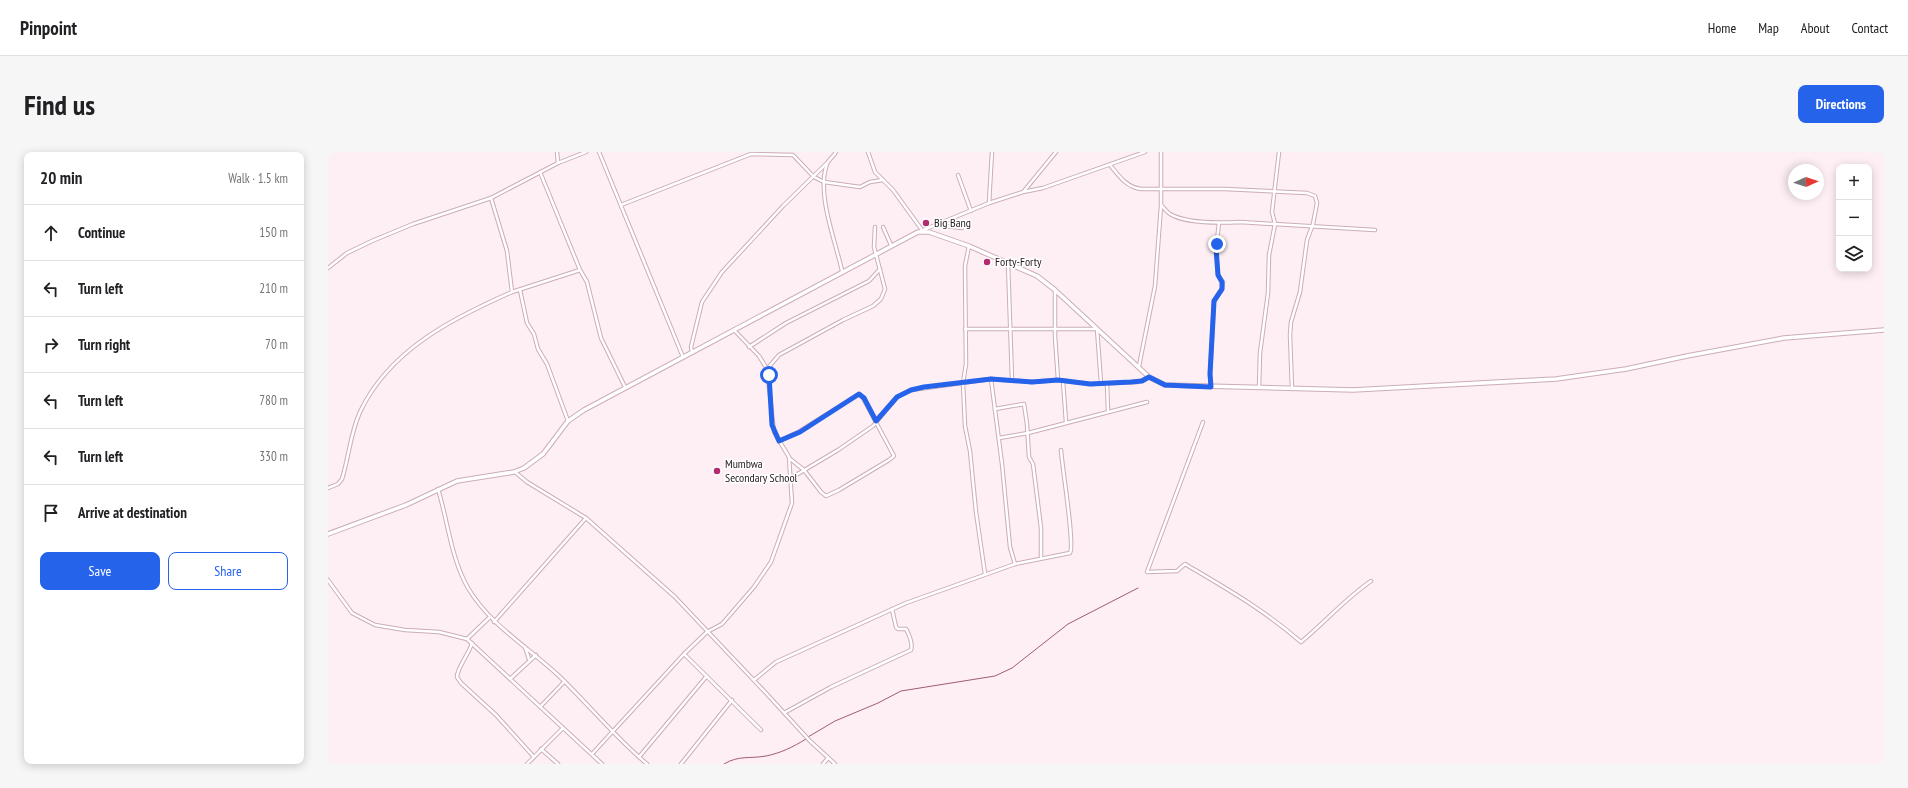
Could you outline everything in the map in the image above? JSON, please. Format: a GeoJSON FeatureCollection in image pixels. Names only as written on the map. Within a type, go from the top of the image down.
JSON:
{"type":"FeatureCollection","features":[{"type":"Feature","properties":{"kind":"street"},"geometry":{"type":"LineString","coordinates":[[557,152],[558,163]]}},
{"type":"Feature","properties":{"kind":"street"},"geometry":{"type":"LineString","coordinates":[[328,268],[347,253],[372,241],[413,224],[491,198],[558,163],[586,152]]}},
{"type":"Feature","properties":{"kind":"street"},"geometry":{"type":"LineString","coordinates":[[599,152],[683,357]]}},
{"type":"Feature","properties":{"kind":"street"},"geometry":{"type":"LineString","coordinates":[[692,352],[691,347],[699,310],[708,291],[735,256],[745,249],[782,206],[827,164],[836,152]]}},
{"type":"Feature","properties":{"kind":"street"},"geometry":{"type":"LineString","coordinates":[[868,152],[872,168],[893,190],[920,231]]}},
{"type":"Feature","properties":{"kind":"street"},"geometry":{"type":"LineString","coordinates":[[989,203],[992,152]]}},
{"type":"Feature","properties":{"kind":"street"},"geometry":{"type":"LineString","coordinates":[[1023,192],[1056,152]]}},
{"type":"Feature","properties":{"kind":"street"},"geometry":{"type":"LineString","coordinates":[[328,534],[406,505],[457,480],[514,472],[533,463],[543,454],[568,421],[625,387],[920,231],[989,203],[1023,192],[1043,188],[1145,152]]}},
{"type":"Feature","properties":{"kind":"street"},"geometry":{"type":"LineString","coordinates":[[1139,366],[1143,352],[1149,306],[1155,286],[1161,205],[1161,152]]}},
{"type":"Feature","properties":{"kind":"street"},"geometry":{"type":"LineString","coordinates":[[1259,388],[1260,352],[1268,293],[1269,255],[1275,224],[1272,212],[1280,152]]}},
{"type":"Feature","properties":{"kind":"street"},"geometry":{"type":"LineString","coordinates":[[621,205],[750,153],[793,155],[814,177],[824,182],[860,187],[870,182],[883,180]]}},
{"type":"Feature","properties":{"kind":"street"},"geometry":{"type":"LineString","coordinates":[[827,164],[824,182],[832,234],[842,271]]}},
{"type":"Feature","properties":{"kind":"street"},"geometry":{"type":"LineString","coordinates":[[1110,165],[1129,186],[1140,189],[1161,188],[1307,193],[1315,196],[1316,203],[1312,225],[1307,240],[1300,292],[1291,322],[1292,389]]}},
{"type":"Feature","properties":{"kind":"street"},"geometry":{"type":"LineString","coordinates":[[540,172],[580,270],[587,282],[601,338],[625,387]]}},
{"type":"Feature","properties":{"kind":"street"},"geometry":{"type":"LineString","coordinates":[[958,175],[971,211]]}},
{"type":"Feature","properties":{"kind":"street"},"geometry":{"type":"LineString","coordinates":[[491,198],[507,251],[512,292]]}},
{"type":"Feature","properties":{"kind":"street"},"geometry":{"type":"LineString","coordinates":[[1161,205],[1170,214],[1183,219],[1219,223],[1240,222],[1312,225],[1375,230]]}},
{"type":"Feature","properties":{"kind":"street"},"geometry":{"type":"LineString","coordinates":[[1211,387],[1210,374],[1214,301],[1222,289],[1222,282],[1218,275],[1216,248],[1219,223]]}},
{"type":"Feature","properties":{"kind":"street"},"geometry":{"type":"LineString","coordinates":[[936,225],[962,228]]}},
{"type":"Feature","properties":{"kind":"street"},"geometry":{"type":"LineString","coordinates":[[767,369],[779,355],[843,320],[873,306],[884,294],[885,289],[874,247],[875,227]]}},
{"type":"Feature","properties":{"kind":"street"},"geometry":{"type":"LineString","coordinates":[[883,228],[891,246]]}},
{"type":"Feature","properties":{"kind":"street"},"geometry":{"type":"LineString","coordinates":[[920,231],[929,232],[969,246],[1037,276],[1055,290],[1139,366],[1149,377],[1165,385],[1353,390],[1556,379],[1626,369],[1784,338],[1884,330]]}},
{"type":"Feature","properties":{"kind":"street"},"geometry":{"type":"LineString","coordinates":[[969,246],[965,266],[966,364],[963,383],[965,426],[970,451],[976,512],[985,574]]}},
{"type":"Feature","properties":{"kind":"street"},"geometry":{"type":"LineString","coordinates":[[1008,262],[1012,380]]}},
{"type":"Feature","properties":{"kind":"street"},"geometry":{"type":"LineString","coordinates":[[749,347],[786,323],[869,281],[880,269]]}},
{"type":"Feature","properties":{"kind":"street"},"geometry":{"type":"LineString","coordinates":[[328,488],[338,484],[342,479],[349,445],[361,411],[393,363],[430,335],[466,314],[512,292],[580,270]]}},
{"type":"Feature","properties":{"kind":"street"},"geometry":{"type":"LineString","coordinates":[[520,290],[527,322],[534,334],[538,349],[547,364],[568,421]]}},
{"type":"Feature","properties":{"kind":"street"},"geometry":{"type":"LineString","coordinates":[[1055,290],[1055,329],[1058,380]]}},
{"type":"Feature","properties":{"kind":"street"},"geometry":{"type":"LineString","coordinates":[[966,329],[1098,329]]}},
{"type":"Feature","properties":{"kind":"street"},"geometry":{"type":"LineString","coordinates":[[1098,329],[1101,383]]}},
{"type":"Feature","properties":{"kind":"street"},"geometry":{"type":"LineString","coordinates":[[734,330],[764,362],[767,369],[770,382],[772,425],[779,441],[789,457],[804,470],[821,492],[827,496],[893,458],[893,454],[864,398],[859,394],[800,432],[779,441]]}},
{"type":"Feature","properties":{"kind":"street"},"geometry":{"type":"LineString","coordinates":[[791,478],[838,450],[873,426],[889,404],[903,393],[924,387],[991,379],[1032,382],[1058,380],[1090,384],[1107,382],[1138,382],[1149,377]]}},
{"type":"Feature","properties":{"kind":"street"},"geometry":{"type":"LineString","coordinates":[[991,379],[999,438],[1010,547],[1015,564]]}},
{"type":"Feature","properties":{"kind":"street"},"geometry":{"type":"LineString","coordinates":[[1064,381],[1066,423]]}},
{"type":"Feature","properties":{"kind":"street"},"geometry":{"type":"LineString","coordinates":[[1107,382],[1108,411]]}},
{"type":"Feature","properties":{"kind":"street"},"geometry":{"type":"LineString","coordinates":[[999,438],[1028,433],[1147,402]]}},
{"type":"Feature","properties":{"kind":"street"},"geometry":{"type":"LineString","coordinates":[[995,409],[1024,404],[1028,433],[1029,456],[1033,464],[1041,528],[1041,558]]}},
{"type":"Feature","properties":{"kind":"street"},"geometry":{"type":"LineString","coordinates":[[1203,422],[1147,572],[1177,571],[1185,564],[1254,605],[1276,620],[1300,642],[1323,624],[1353,593],[1371,581]]}},
{"type":"Feature","properties":{"kind":"street"},"geometry":{"type":"LineString","coordinates":[[754,680],[776,662],[892,609],[1015,564],[1069,554],[1072,551],[1070,519],[1060,450]]}},
{"type":"Feature","properties":{"kind":"street"},"geometry":{"type":"LineString","coordinates":[[592,754],[684,654],[707,632],[722,624],[754,587],[771,562],[792,502],[789,457]]}},
{"type":"Feature","properties":{"kind":"street"},"geometry":{"type":"LineString","coordinates":[[514,472],[526,482],[586,518],[675,597],[804,735],[835,764]]}},
{"type":"Feature","properties":{"kind":"street"},"geometry":{"type":"LineString","coordinates":[[438,489],[460,573],[480,606],[494,622],[536,655],[612,732],[647,764]]}},
{"type":"Feature","properties":{"kind":"street"},"geometry":{"type":"LineString","coordinates":[[494,622],[586,518]]}},
{"type":"Feature","properties":{"kind":"street"},"geometry":{"type":"LineString","coordinates":[[328,580],[352,613],[375,625],[405,630],[439,632],[467,638],[602,764]]}},
{"type":"Feature","properties":{"kind":"street"},"geometry":{"type":"LineString","coordinates":[[784,713],[831,687],[911,650],[906,629],[898,629],[896,627],[892,609]]}},
{"type":"Feature","properties":{"kind":"street"},"geometry":{"type":"LineString","coordinates":[[467,638],[490,617]]}},
{"type":"Feature","properties":{"kind":"street"},"geometry":{"type":"LineString","coordinates":[[472,643],[470,650],[458,671],[457,678],[496,715],[534,757]]}},
{"type":"Feature","properties":{"kind":"street"},"geometry":{"type":"LineString","coordinates":[[522,644],[530,660]]}},
{"type":"Feature","properties":{"kind":"street"},"geometry":{"type":"LineString","coordinates":[[684,654],[762,730]]}},
{"type":"Feature","properties":{"kind":"street"},"geometry":{"type":"LineString","coordinates":[[510,679],[536,655]]}},
{"type":"Feature","properties":{"kind":"street"},"geometry":{"type":"LineString","coordinates":[[639,757],[706,677]]}},
{"type":"Feature","properties":{"kind":"street"},"geometry":{"type":"LineString","coordinates":[[540,707],[564,682]]}},
{"type":"Feature","properties":{"kind":"street"},"geometry":{"type":"LineString","coordinates":[[681,764],[732,700]]}},
{"type":"Feature","properties":{"kind":"street"},"geometry":{"type":"LineString","coordinates":[[528,764],[563,728]]}},
{"type":"Feature","properties":{"kind":"street"},"geometry":{"type":"LineString","coordinates":[[541,749],[558,764]]}},
{"type":"Feature","properties":{"kind":"street"},"geometry":{"type":"LineString","coordinates":[[823,764],[828,758]]}},
{"type":"Feature","properties":{"kind":"waterway"},"geometry":{"type":"LineString","coordinates":[[808,737],[835,721],[878,703],[901,691],[995,676],[1012,668],[1068,624],[1138,588]]}},
{"type":"Feature","properties":{"kind":"waterway"},"geometry":{"type":"LineString","coordinates":[[724,764],[734,759],[760,757],[777,753],[806,739]]}},
{"type":"Feature","properties":{"kind":"place","name":"Big Bang"},"geometry":{"type":"Point","coordinates":[926,223]}},
{"type":"Feature","properties":{"kind":"place","name":"Forty-Forty"},"geometry":{"type":"Point","coordinates":[987,262]}},
{"type":"Feature","properties":{"kind":"place","name":"Mumbwa Secondary School"},"geometry":{"type":"Point","coordinates":[717,471]}},
{"type":"Feature","properties":{"kind":"route"},"geometry":{"type":"LineString","coordinates":[[769,375],[772,425],[779,441],[800,432],[859,394],[864,398],[876,421],[889,404],[903,393],[911,390],[924,387],[991,379],[1032,382],[1058,380],[1090,384],[1107,382],[1138,382],[1149,377],[1165,385],[1211,387],[1210,374],[1214,326],[1214,301],[1222,289],[1222,282],[1218,275],[1217,244]]}}]}
